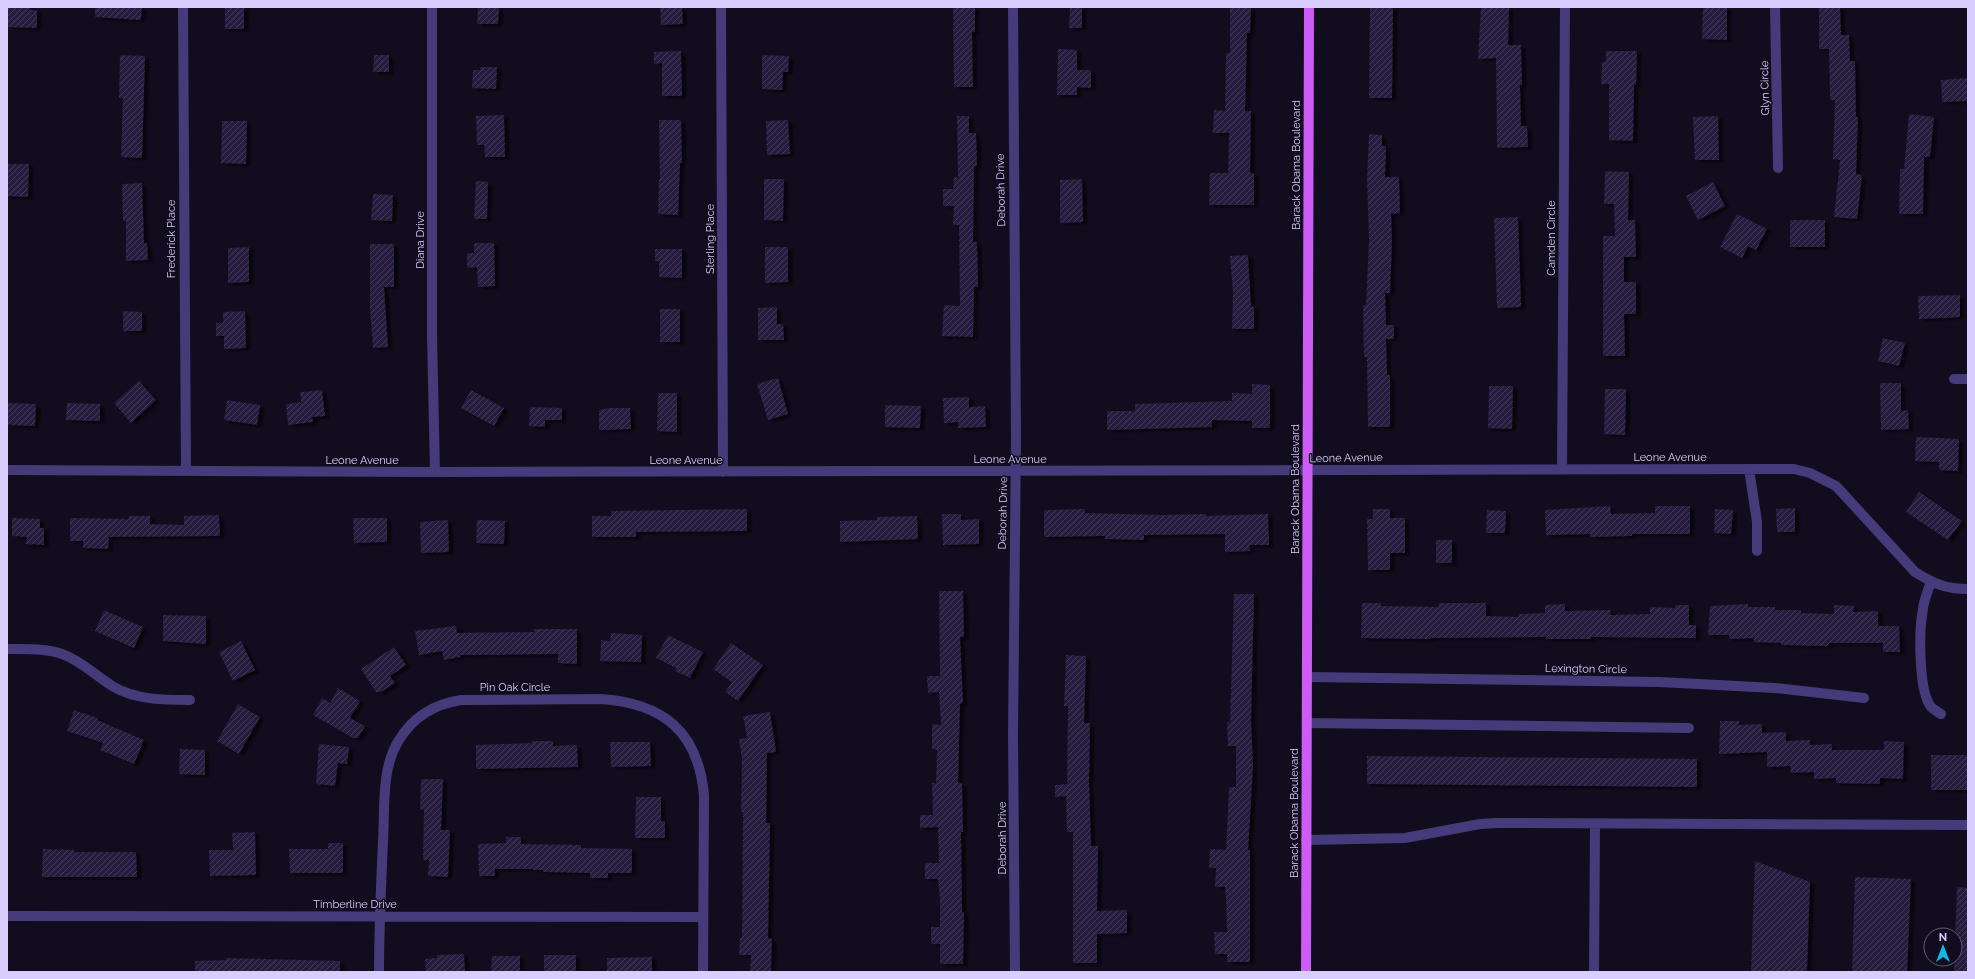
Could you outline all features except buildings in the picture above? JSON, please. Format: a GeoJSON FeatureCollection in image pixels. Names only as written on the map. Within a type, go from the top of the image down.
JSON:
{"type":"FeatureCollection","features":[{"type":"Feature","properties":{"kind":"main road","name":"Barack Obama Boulevard"},"geometry":{"type":"LineString","coordinates":[[1306,972],[1309,7]]}},
{"type":"Feature","properties":{"kind":"street","name":"Frederick Place"},"geometry":{"type":"LineString","coordinates":[[183,7],[186,471]]}},
{"type":"Feature","properties":{"kind":"street","name":"Diana Drive"},"geometry":{"type":"LineString","coordinates":[[432,7],[432,336],[435,472]]}},
{"type":"Feature","properties":{"kind":"street","name":"Sterling Place"},"geometry":{"type":"LineString","coordinates":[[721,7],[723,472]]}},
{"type":"Feature","properties":{"kind":"street","name":"Deborah Drive"},"geometry":{"type":"LineString","coordinates":[[1013,7],[1015,470],[1013,712],[1015,972]]}},
{"type":"Feature","properties":{"kind":"street","name":"Camden Circle"},"geometry":{"type":"LineString","coordinates":[[1562,469],[1565,7]]}},
{"type":"Feature","properties":{"kind":"street","name":"Glyn Circle"},"geometry":{"type":"LineString","coordinates":[[1775,7],[1778,168]]}},
{"type":"Feature","properties":{"kind":"street"},"geometry":{"type":"LineString","coordinates":[[1954,379],[1968,379]]}},
{"type":"Feature","properties":{"kind":"street","name":"Leone Avenue"},"geometry":{"type":"LineString","coordinates":[[7,470],[723,472],[1215,469],[1307,471],[1794,469],[1810,473],[1836,486],[1915,572],[1932,582],[1949,589],[1968,589]]}},
{"type":"Feature","properties":{"kind":"street"},"geometry":{"type":"LineString","coordinates":[[1749,469],[1757,522],[1757,551]]}},
{"type":"Feature","properties":{"kind":"street"},"geometry":{"type":"LineString","coordinates":[[1932,582],[1923,608],[1921,626],[1921,670],[1925,692],[1931,707],[1941,714]]}},
{"type":"Feature","properties":{"kind":"street"},"geometry":{"type":"LineString","coordinates":[[7,649],[47,650],[62,654],[78,661],[116,688],[140,696],[190,700]]}},
{"type":"Feature","properties":{"kind":"street","name":"Lexington Circle"},"geometry":{"type":"LineString","coordinates":[[1307,677],[1659,682],[1776,688],[1864,698]]}},
{"type":"Feature","properties":{"kind":"street","name":"Pin Oak Circle"},"geometry":{"type":"LineString","coordinates":[[379,972],[380,916],[388,766],[399,740],[409,727],[431,709],[445,703],[461,700],[600,699],[622,700],[643,706],[673,723],[690,744],[698,759],[704,795],[703,972]]}},
{"type":"Feature","properties":{"kind":"street"},"geometry":{"type":"LineString","coordinates":[[1307,723],[1689,728]]}},
{"type":"Feature","properties":{"kind":"street"},"geometry":{"type":"LineString","coordinates":[[1306,840],[1405,838],[1491,824],[1968,825]]}},
{"type":"Feature","properties":{"kind":"street"},"geometry":{"type":"LineString","coordinates":[[1594,972],[1595,824]]}},
{"type":"Feature","properties":{"kind":"street","name":"Timberline Drive"},"geometry":{"type":"LineString","coordinates":[[7,916],[704,916]]}}]}
